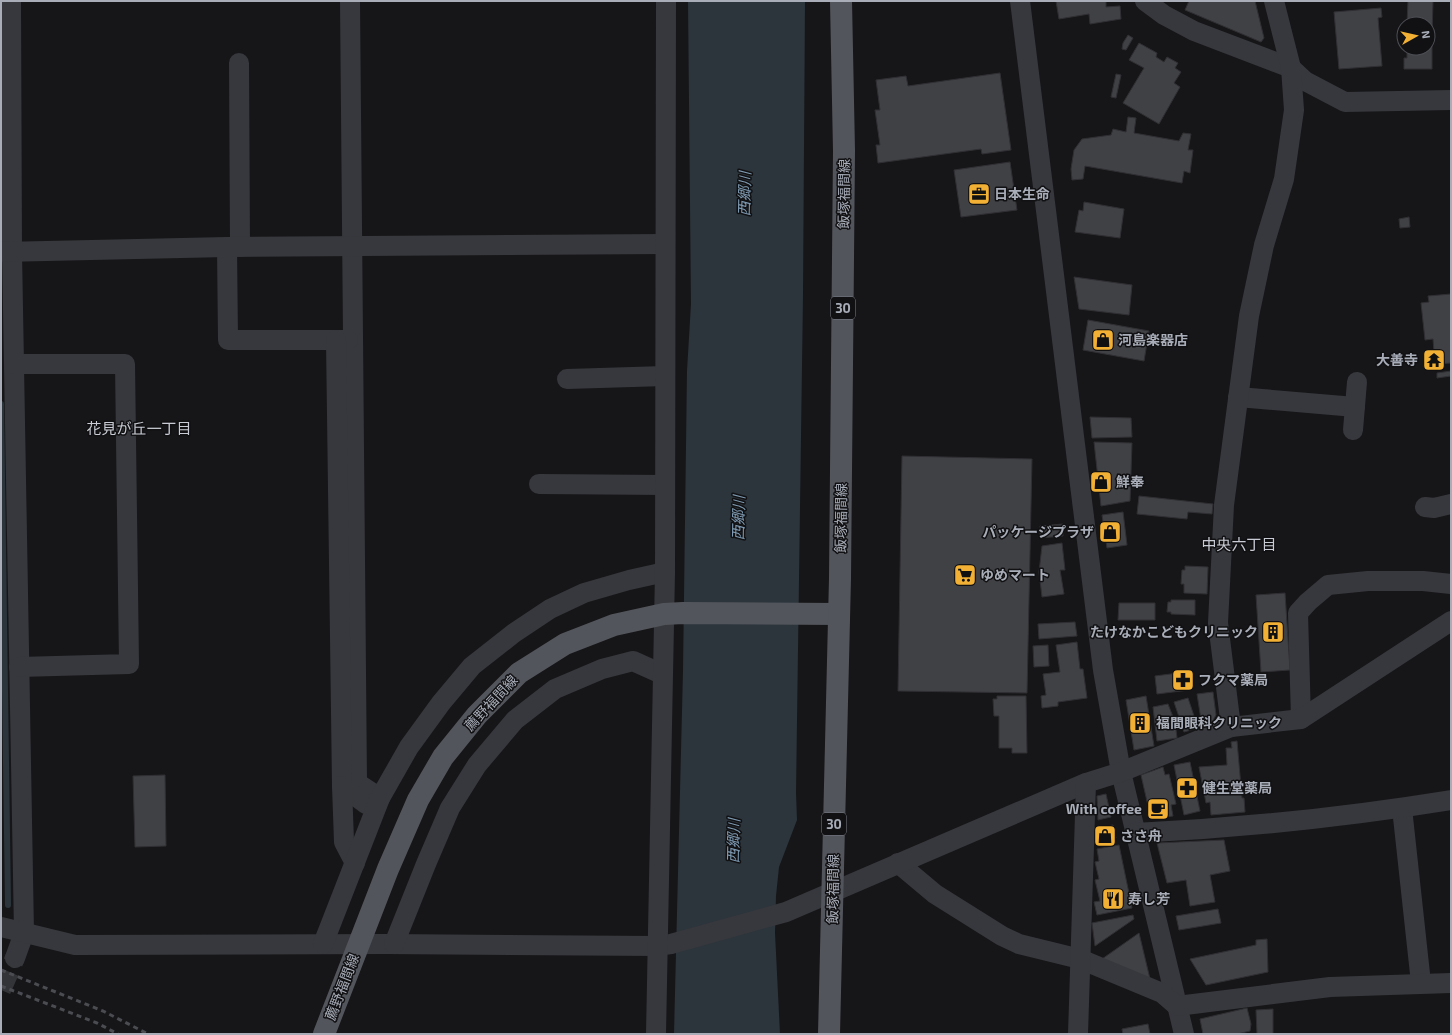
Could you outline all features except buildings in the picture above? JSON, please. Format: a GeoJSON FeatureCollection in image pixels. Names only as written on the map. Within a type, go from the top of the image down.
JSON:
{"type":"FeatureCollection","features":[{"type":"Feature","properties":{"kind":"main road","name":"飯塚福間線"},"geometry":{"type":"LineString","coordinates":[[829,1034],[839,614],[844,151],[841,1]]}},
{"type":"Feature","properties":{"kind":"main road","name":"薦野福間線"},"geometry":{"type":"LineString","coordinates":[[324,1034],[388,869],[418,800],[443,758],[477,715],[519,673],[564,644],[614,625],[673,613],[839,614]]}},
{"type":"Feature","properties":{"kind":"street"},"geometry":{"type":"LineString","coordinates":[[11,1],[7,252],[14,364],[24,933],[14,958]]}},
{"type":"Feature","properties":{"kind":"street"},"geometry":{"type":"LineString","coordinates":[[350,1],[351,247],[344,340],[342,786],[344,842],[355,863]]}},
{"type":"Feature","properties":{"kind":"street"},"geometry":{"type":"LineString","coordinates":[[656,1034],[664,945],[662,674],[673,613],[665,572],[666,1]]}},
{"type":"Feature","properties":{"kind":"street"},"geometry":{"type":"LineString","coordinates":[[1020,1],[1103,670],[1121,772],[1184,1034]]}},
{"type":"Feature","properties":{"kind":"street"},"geometry":{"type":"LineString","coordinates":[[1145,1],[1164,15],[1194,31],[1291,68],[1305,81],[1346,102],[1451,100]]}},
{"type":"Feature","properties":{"kind":"street"},"geometry":{"type":"LineString","coordinates":[[1231,727],[1218,623],[1224,505],[1249,316],[1264,245],[1284,179],[1294,110],[1291,68],[1274,1]]}},
{"type":"Feature","properties":{"kind":"street"},"geometry":{"type":"LineString","coordinates":[[239,63],[234,247],[228,340],[344,340]]}},
{"type":"Feature","properties":{"kind":"street"},"geometry":{"type":"LineString","coordinates":[[7,252],[234,247],[666,244]]}},
{"type":"Feature","properties":{"kind":"street"},"geometry":{"type":"LineString","coordinates":[[344,340],[357,782],[378,805]]}},
{"type":"Feature","properties":{"kind":"street"},"geometry":{"type":"LineString","coordinates":[[14,364],[125,364],[129,664],[19,667]]}},
{"type":"Feature","properties":{"kind":"street"},"geometry":{"type":"LineString","coordinates":[[567,379],[665,376]]}},
{"type":"Feature","properties":{"kind":"street"},"geometry":{"type":"LineString","coordinates":[[1353,430],[1357,382]]}},
{"type":"Feature","properties":{"kind":"street"},"geometry":{"type":"LineString","coordinates":[[1238,397],[1355,406]]}},
{"type":"Feature","properties":{"kind":"street"},"geometry":{"type":"LineString","coordinates":[[539,484],[665,485]]}},
{"type":"Feature","properties":{"kind":"street"},"geometry":{"type":"LineString","coordinates":[[1425,507],[1434,508],[1451,504]]}},
{"type":"Feature","properties":{"kind":"street"},"geometry":{"type":"LineString","coordinates":[[331,944],[355,863],[378,805],[409,747],[441,703],[472,666],[514,633],[550,610],[584,594],[629,580],[665,572]]}},
{"type":"Feature","properties":{"kind":"street"},"geometry":{"type":"LineString","coordinates":[[1301,719],[1298,613],[1308,602],[1328,586],[1368,581],[1451,584]]}},
{"type":"Feature","properties":{"kind":"street"},"geometry":{"type":"LineString","coordinates":[[1,927],[75,946],[331,944],[664,945],[786,912],[1086,783],[1121,772],[1231,727],[1301,719],[1451,621]]}},
{"type":"Feature","properties":{"kind":"street"},"geometry":{"type":"LineString","coordinates":[[389,944],[450,808],[477,765],[515,720],[555,689],[602,669],[633,660],[662,674]]}},
{"type":"Feature","properties":{"kind":"street"},"geometry":{"type":"LineString","coordinates":[[1078,1034],[1086,783]]}},
{"type":"Feature","properties":{"kind":"street"},"geometry":{"type":"LineString","coordinates":[[342,786],[378,805]]}},
{"type":"Feature","properties":{"kind":"street"},"geometry":{"type":"LineString","coordinates":[[1135,833],[1184,831],[1261,824],[1402,808],[1451,800]]}},
{"type":"Feature","properties":{"kind":"street"},"geometry":{"type":"LineString","coordinates":[[1402,808],[1422,983]]}},
{"type":"Feature","properties":{"kind":"street"},"geometry":{"type":"LineString","coordinates":[[898,863],[935,894],[1002,936],[1019,944],[1080,959],[1162,993],[1177,1006],[1330,988],[1451,983]]}},
{"type":"Feature","properties":{"kind":"water","name":"西郷川"},"geometry":{"type":"Polygon","coordinates":[[[688,1],[805,1],[803,295],[796,793],[797,820],[779,867],[776,896],[775,933],[780,1034],[674,1034],[683,671],[687,371],[691,304],[688,1]]]}},
{"type":"Feature","properties":{"kind":"waterway"},"geometry":{"type":"LineString","coordinates":[[1,404],[8,905]]}},
{"type":"Feature","properties":{"kind":"tunnel"},"geometry":{"type":"LineString","coordinates":[[1,990],[15,958]]}},
{"type":"Feature","properties":{"kind":"railway"},"geometry":{"type":"LineString","coordinates":[[1,970],[103,1011],[148,1034]]}},
{"type":"Feature","properties":{"kind":"railway"},"geometry":{"type":"LineString","coordinates":[[1,986],[97,1023],[118,1034]]}},
{"type":"Feature","properties":{"kind":"place","name":"日本生命"},"geometry":{"type":"Point","coordinates":[979,194]}},
{"type":"Feature","properties":{"kind":"place","name":"河島楽器店"},"geometry":{"type":"Point","coordinates":[1103,340]}},
{"type":"Feature","properties":{"kind":"place","name":"大善寺"},"geometry":{"type":"Point","coordinates":[1434,360]}},
{"type":"Feature","properties":{"kind":"place","name":"鮮奉"},"geometry":{"type":"Point","coordinates":[1101,482]}},
{"type":"Feature","properties":{"kind":"place","name":"パッケージプラザ"},"geometry":{"type":"Point","coordinates":[1110,532]}},
{"type":"Feature","properties":{"kind":"place","name":"ゆめマート"},"geometry":{"type":"Point","coordinates":[965,575]}},
{"type":"Feature","properties":{"kind":"place","name":"たけなかこどもクリニック"},"geometry":{"type":"Point","coordinates":[1273,632]}},
{"type":"Feature","properties":{"kind":"place","name":"フクマ薬局"},"geometry":{"type":"Point","coordinates":[1183,680]}},
{"type":"Feature","properties":{"kind":"place","name":"福間眼科クリニック"},"geometry":{"type":"Point","coordinates":[1140,723]}},
{"type":"Feature","properties":{"kind":"place","name":"健生堂薬局"},"geometry":{"type":"Point","coordinates":[1187,788]}},
{"type":"Feature","properties":{"kind":"place","name":"With coffee"},"geometry":{"type":"Point","coordinates":[1158,809]}},
{"type":"Feature","properties":{"kind":"place","name":"ささ舟"},"geometry":{"type":"Point","coordinates":[1105,836]}},
{"type":"Feature","properties":{"kind":"place","name":"寿し芳"},"geometry":{"type":"Point","coordinates":[1113,899]}},
{"type":"Feature","properties":{"kind":"district","name":"花見が丘一丁目"},"geometry":{"type":"Point","coordinates":[139,429]}},
{"type":"Feature","properties":{"kind":"district","name":"中央六丁目"},"geometry":{"type":"Point","coordinates":[1239,545]}}]}
